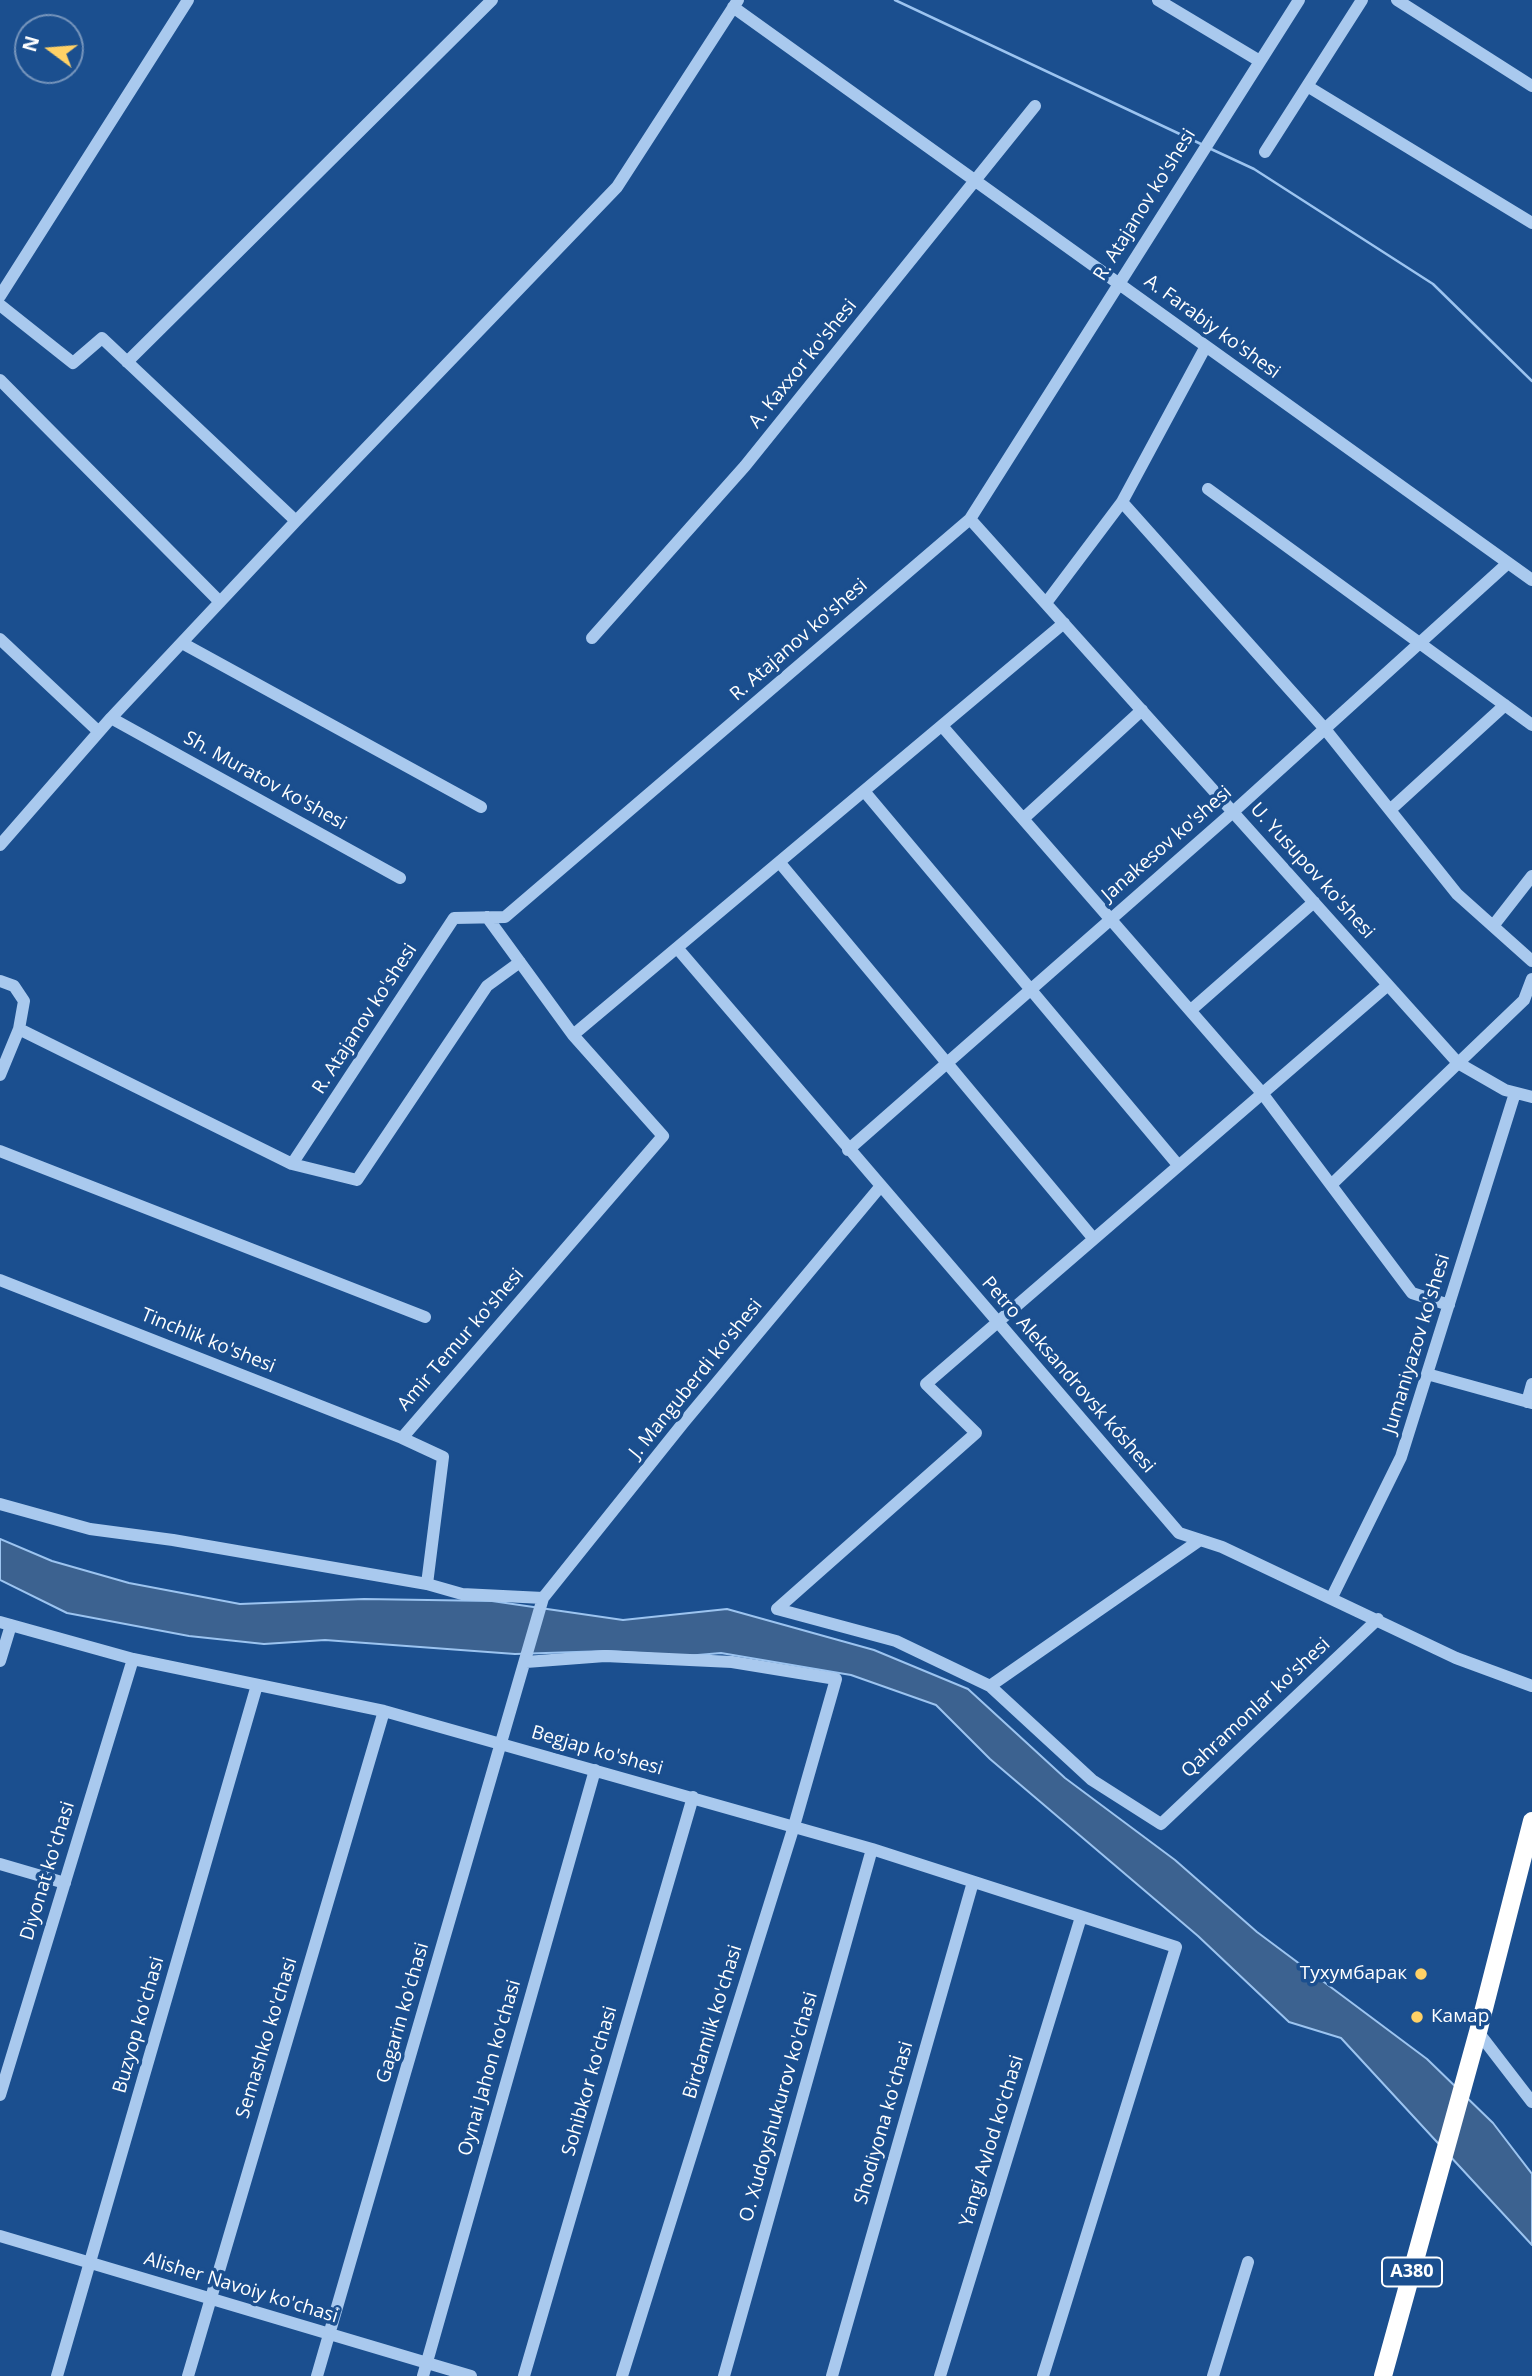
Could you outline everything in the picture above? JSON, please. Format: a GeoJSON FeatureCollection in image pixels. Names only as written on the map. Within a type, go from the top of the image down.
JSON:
{"type":"FeatureCollection","features":[{"type":"Feature","properties":{"kind":"highway","name":"A380"},"geometry":{"type":"LineString","coordinates":[[1383,2376],[1478,2032],[1532,1821]]}},
{"type":"Feature","properties":{"kind":"street"},"geometry":{"type":"LineString","coordinates":[[0,296],[188,0]]}},
{"type":"Feature","properties":{"kind":"street"},"geometry":{"type":"LineString","coordinates":[[127,362],[492,0]]}},
{"type":"Feature","properties":{"kind":"street"},"geometry":{"type":"LineString","coordinates":[[1158,0],[1258,60]]}},
{"type":"Feature","properties":{"kind":"street","name":"R. Atajanov ko'shesi"},"geometry":{"type":"LineString","coordinates":[[292,1164],[454,918],[505,916],[970,519],[1258,60],[1299,0]]}},
{"type":"Feature","properties":{"kind":"street"},"geometry":{"type":"LineString","coordinates":[[1265,152],[1362,0]]}},
{"type":"Feature","properties":{"kind":"street"},"geometry":{"type":"LineString","coordinates":[[1396,0],[1532,86]]}},
{"type":"Feature","properties":{"kind":"street"},"geometry":{"type":"LineString","coordinates":[[0,845],[111,718],[617,187],[735,3]]}},
{"type":"Feature","properties":{"kind":"street","name":"A. Farabiy ko'shesi"},"geometry":{"type":"LineString","coordinates":[[735,3],[977,181],[1532,580]]}},
{"type":"Feature","properties":{"kind":"street"},"geometry":{"type":"LineString","coordinates":[[1307,86],[1532,223]]}},
{"type":"Feature","properties":{"kind":"street","name":"A. Kaxxor ko'shesi"},"geometry":{"type":"LineString","coordinates":[[592,638],[745,466],[1035,106]]}},
{"type":"Feature","properties":{"kind":"street"},"geometry":{"type":"LineString","coordinates":[[0,305],[73,363],[102,338],[296,521]]}},
{"type":"Feature","properties":{"kind":"street"},"geometry":{"type":"LineString","coordinates":[[1046,603],[1122,502],[1206,346]]}},
{"type":"Feature","properties":{"kind":"street"},"geometry":{"type":"LineString","coordinates":[[0,380],[220,602]]}},
{"type":"Feature","properties":{"kind":"street"},"geometry":{"type":"LineString","coordinates":[[1208,489],[1532,725]]}},
{"type":"Feature","properties":{"kind":"street"},"geometry":{"type":"LineString","coordinates":[[1122,502],[1325,729],[1457,894],[1532,961]]}},
{"type":"Feature","properties":{"kind":"street","name":"U. Yusupov ko'shesi"},"geometry":{"type":"LineString","coordinates":[[970,519],[1458,1063],[1515,1093],[1532,1097]]}},
{"type":"Feature","properties":{"kind":"street","name":"Janakesov ko'shesi"},"geometry":{"type":"LineString","coordinates":[[848,1150],[1233,812],[1507,563]]}},
{"type":"Feature","properties":{"kind":"street"},"geometry":{"type":"LineString","coordinates":[[487,917],[573,1035],[1064,623]]}},
{"type":"Feature","properties":{"kind":"street"},"geometry":{"type":"LineString","coordinates":[[0,639],[99,732]]}},
{"type":"Feature","properties":{"kind":"street"},"geometry":{"type":"LineString","coordinates":[[182,643],[481,807]]}},
{"type":"Feature","properties":{"kind":"street"},"geometry":{"type":"LineString","coordinates":[[1390,810],[1505,705]]}},
{"type":"Feature","properties":{"kind":"street"},"geometry":{"type":"LineString","coordinates":[[1024,818],[1142,710]]}},
{"type":"Feature","properties":{"kind":"street","name":"Sh. Muratov ko'shesi"},"geometry":{"type":"LineString","coordinates":[[111,718],[400,878]]}},
{"type":"Feature","properties":{"kind":"street"},"geometry":{"type":"LineString","coordinates":[[942,726],[1262,1093],[1412,1293],[1449,1304]]}},
{"type":"Feature","properties":{"kind":"street"},"geometry":{"type":"LineString","coordinates":[[864,791],[1178,1165]]}},
{"type":"Feature","properties":{"kind":"street"},"geometry":{"type":"LineString","coordinates":[[780,863],[1093,1238]]}},
{"type":"Feature","properties":{"kind":"street"},"geometry":{"type":"LineString","coordinates":[[1493,926],[1532,876]]}},
{"type":"Feature","properties":{"kind":"street"},"geometry":{"type":"LineString","coordinates":[[1191,1010],[1314,902]]}},
{"type":"Feature","properties":{"kind":"street","name":"Petro Aleksandrovsk kóshesi"},"geometry":{"type":"LineString","coordinates":[[678,949],[848,1150],[1180,1533],[1332,1597],[1456,1658],[1532,1686]]}},
{"type":"Feature","properties":{"kind":"street"},"geometry":{"type":"LineString","coordinates":[[19,1028],[292,1164],[357,1180],[487,986],[520,962]]}},
{"type":"Feature","properties":{"kind":"street"},"geometry":{"type":"LineString","coordinates":[[1331,1185],[1524,1000],[1532,979]]}},
{"type":"Feature","properties":{"kind":"street"},"geometry":{"type":"LineString","coordinates":[[0,981],[14,986],[24,1001],[19,1028],[0,1075]]}},
{"type":"Feature","properties":{"kind":"street"},"geometry":{"type":"LineString","coordinates":[[1200,1540],[990,1686],[896,1641],[777,1609],[976,1433],[926,1384],[1388,985]]}},
{"type":"Feature","properties":{"kind":"street","name":"Amir Temur ko'shesi"},"geometry":{"type":"LineString","coordinates":[[427,1584],[443,1457],[402,1438],[663,1136],[573,1035]]}},
{"type":"Feature","properties":{"kind":"street","name":"Jumaniyazov ko'shesi"},"geometry":{"type":"LineString","coordinates":[[1332,1597],[1401,1457],[1515,1093]]}},
{"type":"Feature","properties":{"kind":"street"},"geometry":{"type":"LineString","coordinates":[[0,1151],[425,1317]]}},
{"type":"Feature","properties":{"kind":"street","name":"J. Manguberdi ko'shesi"},"geometry":{"type":"LineString","coordinates":[[542,1603],[684,1422],[880,1187]]}},
{"type":"Feature","properties":{"kind":"street","name":"Tinchlik ko'shesi"},"geometry":{"type":"LineString","coordinates":[[0,1280],[402,1438]]}},
{"type":"Feature","properties":{"kind":"street"},"geometry":{"type":"LineString","coordinates":[[1427,1374],[1530,1402],[1532,1384]]}},
{"type":"Feature","properties":{"kind":"street"},"geometry":{"type":"LineString","coordinates":[[0,1504],[90,1529],[173,1540],[427,1584],[462,1594],[542,1603]]}},
{"type":"Feature","properties":{"kind":"street","name":"Gagarin ko'chasi"},"geometry":{"type":"LineString","coordinates":[[317,2376],[542,1603]]}},
{"type":"Feature","properties":{"kind":"street","name":"Qahramonlar ko'shesi"},"geometry":{"type":"LineString","coordinates":[[990,1686],[1092,1780],[1161,1824],[1378,1619]]}},
{"type":"Feature","properties":{"kind":"street"},"geometry":{"type":"LineString","coordinates":[[0,1661],[6,1624]]}},
{"type":"Feature","properties":{"kind":"street","name":"Begjap ko'shesi"},"geometry":{"type":"LineString","coordinates":[[6,1624],[133,1659],[384,1711],[872,1849],[1176,1947],[1043,2376]]}},
{"type":"Feature","properties":{"kind":"street","name":"Birdamlik ko'chasi"},"geometry":{"type":"LineString","coordinates":[[528,1658],[604,1656],[732,1662],[836,1679],[794,1826],[622,2376]]}},
{"type":"Feature","properties":{"kind":"street","name":"Diyonat ko'chasi"},"geometry":{"type":"LineString","coordinates":[[0,2095],[133,1659]]}},
{"type":"Feature","properties":{"kind":"street","name":"Buzyop ko'chasi"},"geometry":{"type":"LineString","coordinates":[[57,2376],[257,1685]]}},
{"type":"Feature","properties":{"kind":"street","name":"Semashko ko'chasi"},"geometry":{"type":"LineString","coordinates":[[188,2376],[384,1711]]}},
{"type":"Feature","properties":{"kind":"street","name":"Oynai Jahon ko'chasi"},"geometry":{"type":"LineString","coordinates":[[424,2370],[595,1770]]}},
{"type":"Feature","properties":{"kind":"street","name":"Sohibkor ko'chasi"},"geometry":{"type":"LineString","coordinates":[[524,2376],[693,1797]]}},
{"type":"Feature","properties":{"kind":"street","name":"O. Xudoyshukurov ko'chasi"},"geometry":{"type":"LineString","coordinates":[[724,2376],[872,1849]]}},
{"type":"Feature","properties":{"kind":"street"},"geometry":{"type":"LineString","coordinates":[[0,1864],[65,1882]]}},
{"type":"Feature","properties":{"kind":"street","name":"Shodiyona ko'chasi"},"geometry":{"type":"LineString","coordinates":[[832,2376],[973,1882]]}},
{"type":"Feature","properties":{"kind":"street","name":"Yangi Avlod ko'chasi"},"geometry":{"type":"LineString","coordinates":[[940,2376],[1081,1917]]}},
{"type":"Feature","properties":{"kind":"street"},"geometry":{"type":"LineString","coordinates":[[1478,2032],[1532,2102]]}},
{"type":"Feature","properties":{"kind":"street","name":"Alisher Navoiy ko'chasi"},"geometry":{"type":"LineString","coordinates":[[0,2236],[210,2297],[424,2370],[471,2376]]}},
{"type":"Feature","properties":{"kind":"street"},"geometry":{"type":"LineString","coordinates":[[1213,2376],[1248,2262]]}},
{"type":"Feature","properties":{"kind":"water"},"geometry":{"type":"Polygon","coordinates":[[[0,1539],[52,1561],[129,1583],[240,1604],[364,1599],[492,1601],[623,1620],[727,1609],[874,1650],[968,1689],[1065,1778],[1175,1860],[1257,1932],[1427,2059],[1493,2123],[1532,2174],[1532,2245],[1341,2038],[1289,2022],[1198,1936],[990,1759],[936,1705],[851,1675],[721,1653],[686,1656],[607,1651],[515,1654],[325,1640],[264,1644],[189,1636],[67,1613],[0,1580],[0,1539]]]}},
{"type":"Feature","properties":{"kind":"waterway"},"geometry":{"type":"LineString","coordinates":[[895,0],[1201,144]]}},
{"type":"Feature","properties":{"kind":"waterway"},"geometry":{"type":"LineString","coordinates":[[1211,149],[1254,169],[1433,284],[1532,381]]}},
{"type":"Feature","properties":{"kind":"place","name":"Тухумбарак"},"geometry":{"type":"Point","coordinates":[1421,1974]}},
{"type":"Feature","properties":{"kind":"place","name":"Камар"},"geometry":{"type":"Point","coordinates":[1417,2017]}}]}
